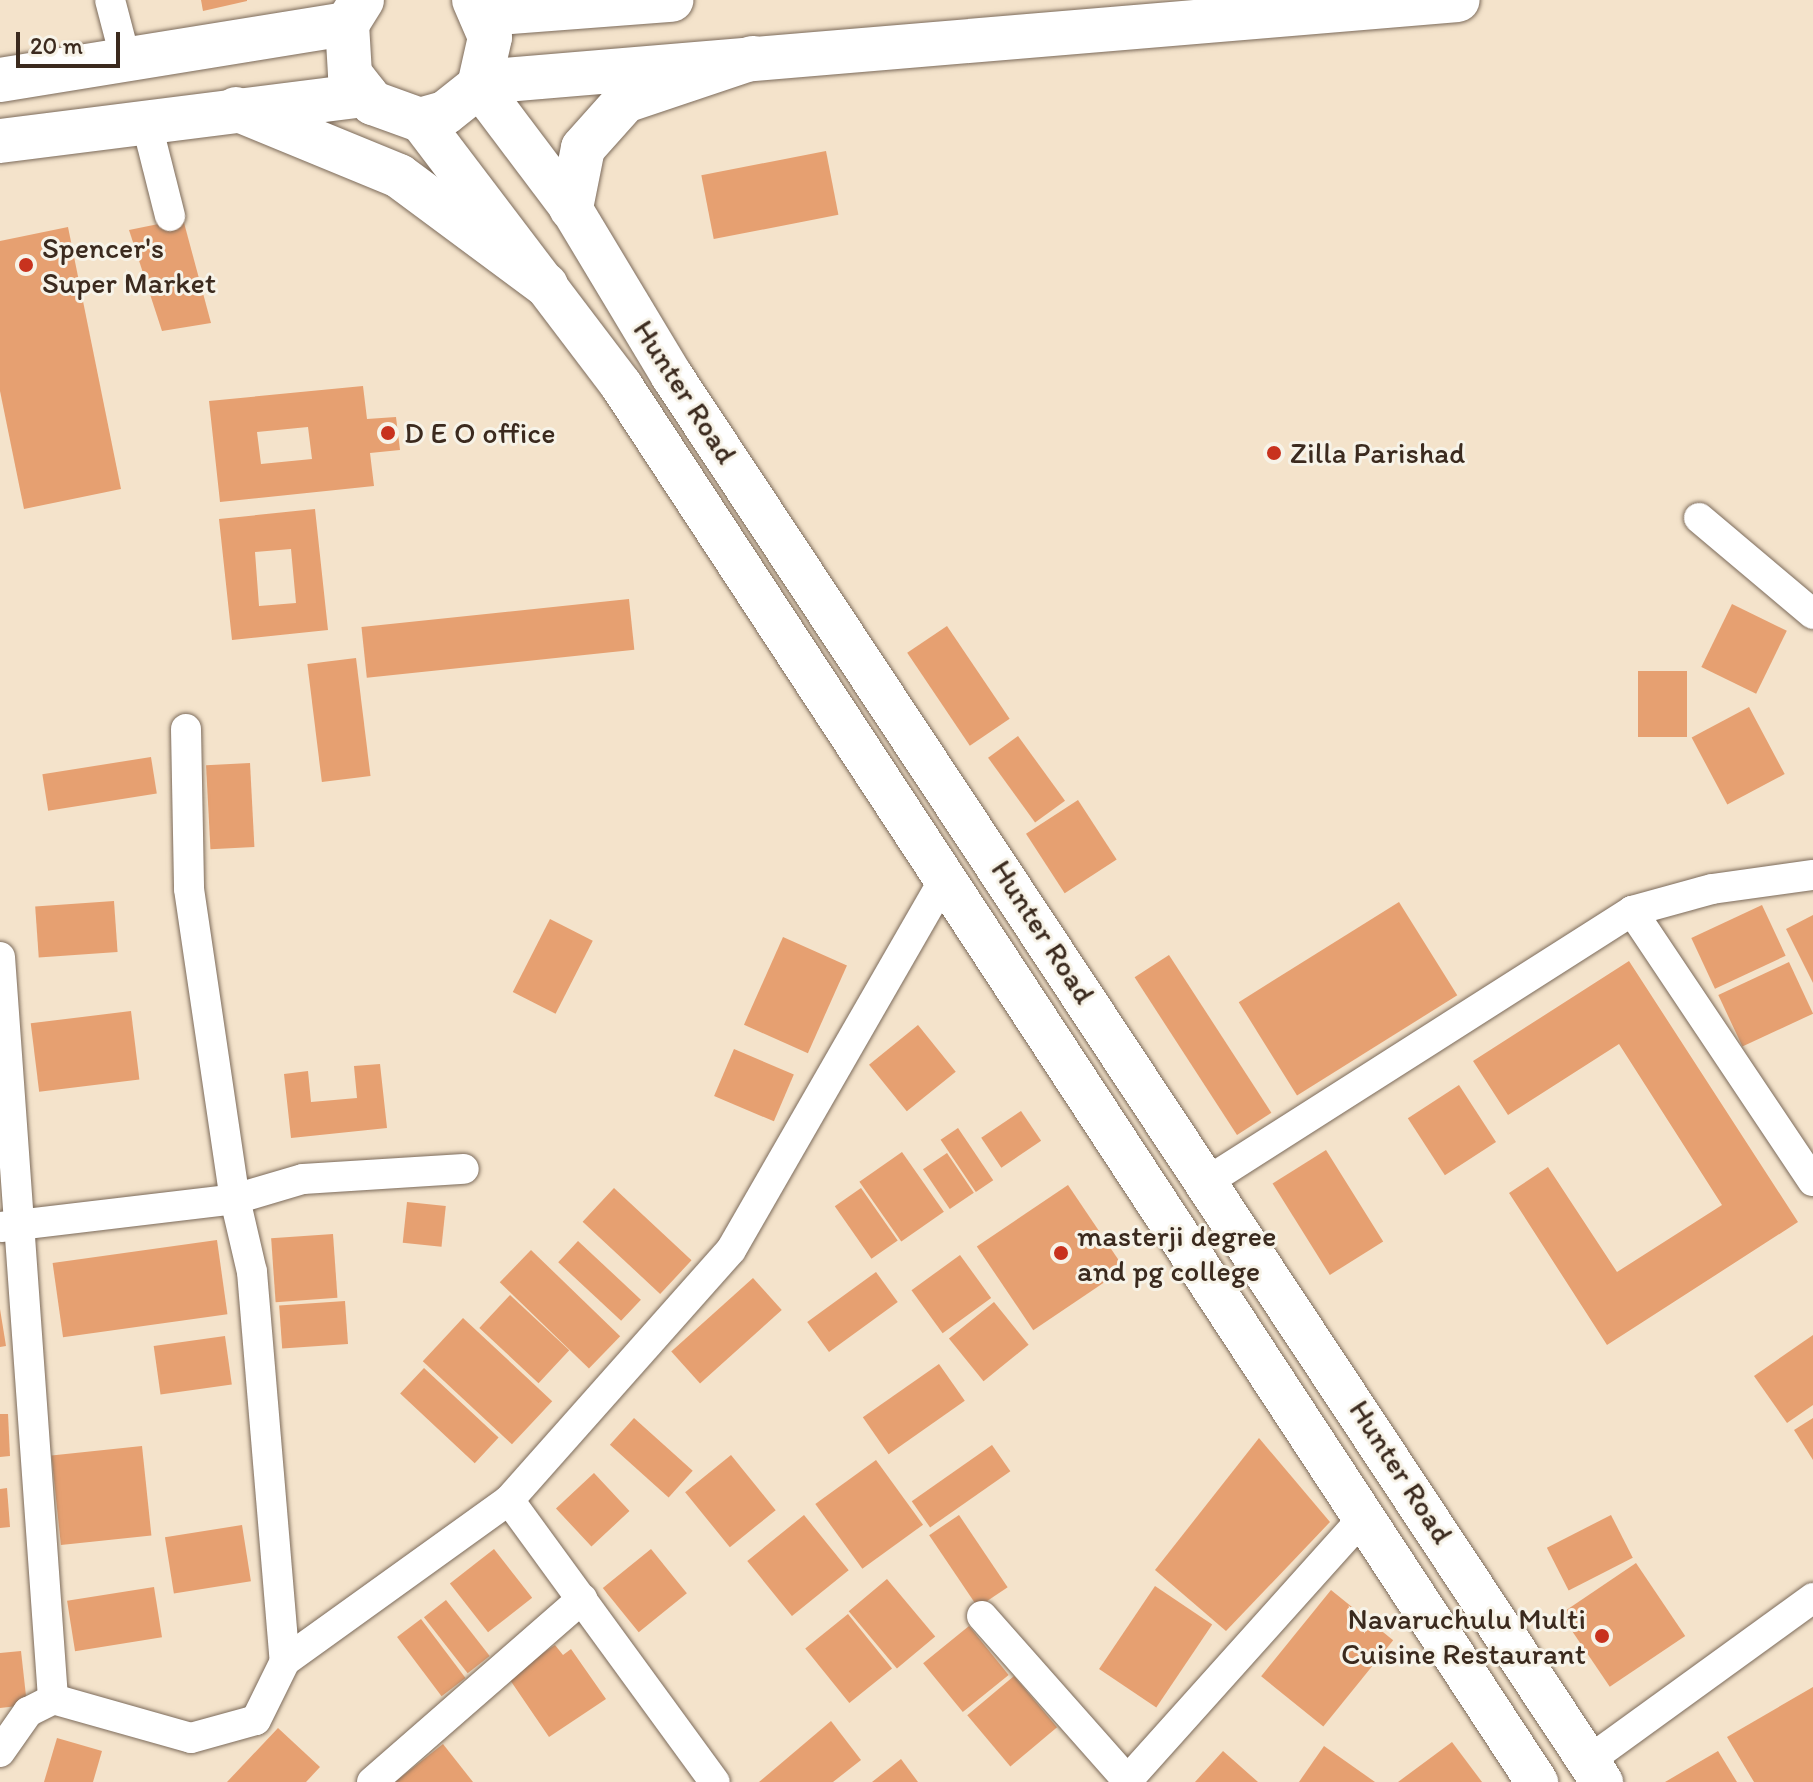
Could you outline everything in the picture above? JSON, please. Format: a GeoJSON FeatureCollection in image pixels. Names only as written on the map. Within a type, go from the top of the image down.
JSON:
{"type":"FeatureCollection","features":[{"type":"Feature","properties":{"kind":"main road"},"geometry":{"type":"LineString","coordinates":[[0,80],[126,61],[350,10],[350,74],[366,95],[389,113],[420,120],[445,113],[480,84],[490,56],[479,7],[671,0]]}},
{"type":"Feature","properties":{"kind":"main road"},"geometry":{"type":"LineString","coordinates":[[480,84],[753,58],[1458,0]]}},
{"type":"Feature","properties":{"kind":"main road"},"geometry":{"type":"LineString","coordinates":[[571,208],[583,148],[625,101],[753,58]]}},
{"type":"Feature","properties":{"kind":"main road","name":"Hunter Road"},"geometry":{"type":"LineString","coordinates":[[480,84],[571,208],[672,376],[1208,1181],[1595,1772]]}},
{"type":"Feature","properties":{"kind":"main road"},"geometry":{"type":"LineString","coordinates":[[0,141],[366,95]]}},
{"type":"Feature","properties":{"kind":"main road"},"geometry":{"type":"LineString","coordinates":[[236,109],[399,176],[546,285]]}},
{"type":"Feature","properties":{"kind":"main road","name":"Hunter Road"},"geometry":{"type":"LineString","coordinates":[[420,120],[621,385],[943,881],[1537,1782]]}},
{"type":"Feature","properties":{"kind":"street"},"geometry":{"type":"LineString","coordinates":[[110,0],[126,61]]}},
{"type":"Feature","properties":{"kind":"street"},"geometry":{"type":"LineString","coordinates":[[146,121],[170,216]]}},
{"type":"Feature","properties":{"kind":"street"},"geometry":{"type":"LineString","coordinates":[[1699,518],[1813,614]]}},
{"type":"Feature","properties":{"kind":"street"},"geometry":{"type":"LineString","coordinates":[[186,729],[189,889],[235,1199],[252,1272],[285,1661]]}},
{"type":"Feature","properties":{"kind":"street"},"geometry":{"type":"LineString","coordinates":[[1208,1181],[1632,911],[1712,889],[1813,875]]}},
{"type":"Feature","properties":{"kind":"street"},"geometry":{"type":"LineString","coordinates":[[0,1752],[28,1712],[53,1699],[191,1738],[256,1720],[285,1661],[509,1500],[731,1250],[943,881]]}},
{"type":"Feature","properties":{"kind":"street"},"geometry":{"type":"LineString","coordinates":[[1632,911],[1813,1181]]}},
{"type":"Feature","properties":{"kind":"street"},"geometry":{"type":"LineString","coordinates":[[0,957],[10,1226],[53,1699]]}},
{"type":"Feature","properties":{"kind":"street"},"geometry":{"type":"LineString","coordinates":[[10,1226],[235,1199],[303,1179],[464,1169]]}},
{"type":"Feature","properties":{"kind":"street"},"geometry":{"type":"LineString","coordinates":[[509,1500],[715,1782]]}},
{"type":"Feature","properties":{"kind":"street"},"geometry":{"type":"LineString","coordinates":[[982,1616],[1128,1781],[1363,1518]]}},
{"type":"Feature","properties":{"kind":"street"},"geometry":{"type":"LineString","coordinates":[[1595,1772],[1813,1598]]}},
{"type":"Feature","properties":{"kind":"street"},"geometry":{"type":"LineString","coordinates":[[372,1782],[582,1599]]}},
{"type":"Feature","properties":{"kind":"building"},"geometry":{"type":"Polygon","coordinates":[[[201,0],[247,0],[247,1],[203,11],[201,0]]]}},
{"type":"Feature","properties":{"kind":"building"},"geometry":{"type":"Polygon","coordinates":[[[826,151],[838,215],[714,239],[701,175],[826,151]]]}},
{"type":"Feature","properties":{"kind":"building"},"geometry":{"type":"Polygon","coordinates":[[[183,219],[211,323],[162,331],[129,230],[183,219]]]}},
{"type":"Feature","properties":{"kind":"building"},"geometry":{"type":"Polygon","coordinates":[[[68,227],[121,489],[24,509],[0,391],[0,241],[68,227]]]}},
{"type":"Feature","properties":{"kind":"building"},"geometry":{"type":"Polygon","coordinates":[[[363,386],[367,419],[396,417],[400,450],[370,453],[374,486],[220,502],[209,401],[363,386]],[[308,427],[257,432],[261,464],[312,459],[308,427]]]}},
{"type":"Feature","properties":{"kind":"building"},"geometry":{"type":"Polygon","coordinates":[[[315,509],[328,630],[232,640],[219,519],[315,509]],[[291,549],[255,552],[259,606],[296,603],[291,549]]]}},
{"type":"Feature","properties":{"kind":"building"},"geometry":{"type":"Polygon","coordinates":[[[629,599],[634,650],[367,678],[361,627],[629,599]]]}},
{"type":"Feature","properties":{"kind":"building"},"geometry":{"type":"Polygon","coordinates":[[[1732,604],[1787,631],[1756,694],[1701,667],[1732,604]]]}},
{"type":"Feature","properties":{"kind":"building"},"geometry":{"type":"Polygon","coordinates":[[[947,626],[1010,719],[970,746],[907,653],[947,626]]]}},
{"type":"Feature","properties":{"kind":"building"},"geometry":{"type":"Polygon","coordinates":[[[356,658],[371,776],[322,782],[307,664],[356,658]]]}},
{"type":"Feature","properties":{"kind":"building"},"geometry":{"type":"Polygon","coordinates":[[[1638,671],[1687,671],[1687,737],[1638,737],[1638,671]]]}},
{"type":"Feature","properties":{"kind":"building"},"geometry":{"type":"Polygon","coordinates":[[[1749,707],[1785,774],[1727,805],[1692,738],[1749,707]]]}},
{"type":"Feature","properties":{"kind":"building"},"geometry":{"type":"Polygon","coordinates":[[[1018,736],[1065,801],[1035,822],[988,758],[1018,736]]]}},
{"type":"Feature","properties":{"kind":"building"},"geometry":{"type":"Polygon","coordinates":[[[151,757],[157,794],[48,811],[42,774],[151,757]]]}},
{"type":"Feature","properties":{"kind":"building"},"geometry":{"type":"Polygon","coordinates":[[[250,763],[254,847],[210,849],[206,765],[250,763]]]}},
{"type":"Feature","properties":{"kind":"building"},"geometry":{"type":"Polygon","coordinates":[[[1078,800],[1117,860],[1065,893],[1026,834],[1078,800]]]}},
{"type":"Feature","properties":{"kind":"building"},"geometry":{"type":"Polygon","coordinates":[[[114,901],[118,952],[39,957],[35,907],[114,901]]]}},
{"type":"Feature","properties":{"kind":"building"},"geometry":{"type":"Polygon","coordinates":[[[1399,902],[1457,995],[1297,1095],[1239,1002],[1399,902]]]}},
{"type":"Feature","properties":{"kind":"building"},"geometry":{"type":"Polygon","coordinates":[[[1762,905],[1786,956],[1715,989],[1691,938],[1762,905]]]}},
{"type":"Feature","properties":{"kind":"building"},"geometry":{"type":"Polygon","coordinates":[[[1813,915],[1813,983],[1786,929],[1813,915]]]}},
{"type":"Feature","properties":{"kind":"building"},"geometry":{"type":"Polygon","coordinates":[[[550,919],[593,941],[556,1014],[513,992],[550,919]]]}},
{"type":"Feature","properties":{"kind":"building"},"geometry":{"type":"Polygon","coordinates":[[[783,937],[847,965],[808,1053],[744,1025],[783,937]]]}},
{"type":"Feature","properties":{"kind":"building"},"geometry":{"type":"Polygon","coordinates":[[[1169,955],[1271,1113],[1237,1135],[1135,977],[1169,955]]]}},
{"type":"Feature","properties":{"kind":"building"},"geometry":{"type":"Polygon","coordinates":[[[1629,961],[1798,1222],[1607,1345],[1509,1193],[1548,1167],[1617,1272],[1722,1205],[1619,1044],[1508,1115],[1473,1061],[1629,961]]]}},
{"type":"Feature","properties":{"kind":"building"},"geometry":{"type":"Polygon","coordinates":[[[1789,962],[1813,1014],[1742,1047],[1718,995],[1789,962]]]}},
{"type":"Feature","properties":{"kind":"building"},"geometry":{"type":"Polygon","coordinates":[[[131,1011],[139,1079],[39,1092],[31,1023],[131,1011]]]}},
{"type":"Feature","properties":{"kind":"building"},"geometry":{"type":"Polygon","coordinates":[[[918,1025],[956,1072],[907,1111],[869,1065],[918,1025]]]}},
{"type":"Feature","properties":{"kind":"building"},"geometry":{"type":"Polygon","coordinates":[[[734,1049],[794,1074],[774,1121],[714,1096],[734,1049]]]}},
{"type":"Feature","properties":{"kind":"building"},"geometry":{"type":"Polygon","coordinates":[[[380,1064],[387,1128],[291,1138],[284,1074],[308,1071],[311,1102],[357,1098],[354,1066],[380,1064]]]}},
{"type":"Feature","properties":{"kind":"building"},"geometry":{"type":"Polygon","coordinates":[[[1459,1085],[1496,1142],[1445,1175],[1408,1118],[1459,1085]]]}},
{"type":"Feature","properties":{"kind":"building"},"geometry":{"type":"Polygon","coordinates":[[[1021,1111],[1041,1141],[1001,1168],[981,1138],[1021,1111]]]}},
{"type":"Feature","properties":{"kind":"building"},"geometry":{"type":"Polygon","coordinates":[[[958,1128],[993,1180],[976,1192],[941,1140],[958,1128]]]}},
{"type":"Feature","properties":{"kind":"building"},"geometry":{"type":"Polygon","coordinates":[[[1326,1150],[1383,1242],[1330,1275],[1273,1183],[1326,1150]]]}},
{"type":"Feature","properties":{"kind":"building"},"geometry":{"type":"Polygon","coordinates":[[[902,1152],[944,1212],[901,1242],[859,1182],[902,1152]]]}},
{"type":"Feature","properties":{"kind":"building"},"geometry":{"type":"Polygon","coordinates":[[[947,1153],[974,1193],[950,1209],[923,1169],[947,1153]]]}},
{"type":"Feature","properties":{"kind":"building"},"geometry":{"type":"Polygon","coordinates":[[[1068,1185],[1124,1269],[1033,1330],[977,1247],[1068,1185]]]}},
{"type":"Feature","properties":{"kind":"building"},"geometry":{"type":"Polygon","coordinates":[[[614,1188],[692,1260],[660,1294],[583,1222],[614,1188]]]}},
{"type":"Feature","properties":{"kind":"building"},"geometry":{"type":"Polygon","coordinates":[[[861,1188],[898,1240],[871,1259],[835,1206],[861,1188]]]}},
{"type":"Feature","properties":{"kind":"building"},"geometry":{"type":"Polygon","coordinates":[[[407,1202],[446,1206],[442,1247],[403,1243],[407,1202]]]}},
{"type":"Feature","properties":{"kind":"building"},"geometry":{"type":"Polygon","coordinates":[[[333,1234],[337,1298],[276,1302],[271,1238],[333,1234]]]}},
{"type":"Feature","properties":{"kind":"building"},"geometry":{"type":"Polygon","coordinates":[[[217,1240],[227,1314],[63,1337],[53,1263],[217,1240]]]}},
{"type":"Feature","properties":{"kind":"building"},"geometry":{"type":"Polygon","coordinates":[[[578,1241],[641,1300],[621,1321],[558,1262],[578,1241]]]}},
{"type":"Feature","properties":{"kind":"building"},"geometry":{"type":"Polygon","coordinates":[[[531,1250],[620,1336],[589,1369],[500,1282],[531,1250]]]}},
{"type":"Feature","properties":{"kind":"building"},"geometry":{"type":"Polygon","coordinates":[[[960,1255],[991,1298],[943,1333],[911,1290],[960,1255]]]}},
{"type":"Feature","properties":{"kind":"building"},"geometry":{"type":"Polygon","coordinates":[[[876,1272],[898,1302],[829,1352],[807,1322],[876,1272]]]}},
{"type":"Feature","properties":{"kind":"building"},"geometry":{"type":"Polygon","coordinates":[[[753,1278],[782,1310],[700,1384],[671,1352],[753,1278]]]}},
{"type":"Feature","properties":{"kind":"building"},"geometry":{"type":"Polygon","coordinates":[[[510,1295],[569,1350],[539,1383],[479,1328],[510,1295]]]}},
{"type":"Feature","properties":{"kind":"building"},"geometry":{"type":"Polygon","coordinates":[[[345,1301],[348,1344],[282,1348],[279,1306],[345,1301]]]}},
{"type":"Feature","properties":{"kind":"building"},"geometry":{"type":"Polygon","coordinates":[[[994,1302],[1029,1345],[984,1381],[949,1339],[994,1302]]]}},
{"type":"Feature","properties":{"kind":"building"},"geometry":{"type":"Polygon","coordinates":[[[0,1309],[6,1346],[0,1347],[0,1309]]]}},
{"type":"Feature","properties":{"kind":"building"},"geometry":{"type":"Polygon","coordinates":[[[463,1318],[552,1401],[512,1444],[423,1361],[463,1318]]]}},
{"type":"Feature","properties":{"kind":"building"},"geometry":{"type":"Polygon","coordinates":[[[1813,1335],[1813,1405],[1787,1423],[1754,1376],[1813,1335]]]}},
{"type":"Feature","properties":{"kind":"building"},"geometry":{"type":"Polygon","coordinates":[[[225,1336],[232,1385],[161,1395],[154,1346],[225,1336]]]}},
{"type":"Feature","properties":{"kind":"building"},"geometry":{"type":"Polygon","coordinates":[[[939,1364],[965,1401],[889,1454],[863,1417],[939,1364]]]}},
{"type":"Feature","properties":{"kind":"building"},"geometry":{"type":"Polygon","coordinates":[[[424,1368],[499,1438],[475,1463],[400,1394],[424,1368]]]}},
{"type":"Feature","properties":{"kind":"building"},"geometry":{"type":"Polygon","coordinates":[[[0,1414],[8,1414],[10,1456],[0,1457],[0,1414]]]}},
{"type":"Feature","properties":{"kind":"building"},"geometry":{"type":"Polygon","coordinates":[[[634,1418],[693,1471],[669,1498],[610,1445],[634,1418]]]}},
{"type":"Feature","properties":{"kind":"building"},"geometry":{"type":"Polygon","coordinates":[[[1813,1418],[1813,1460],[1794,1430],[1813,1418]]]}},
{"type":"Feature","properties":{"kind":"building"},"geometry":{"type":"Polygon","coordinates":[[[1259,1438],[1330,1522],[1226,1631],[1155,1570],[1259,1438]]]}},
{"type":"Feature","properties":{"kind":"building"},"geometry":{"type":"Polygon","coordinates":[[[992,1445],[1010,1471],[930,1527],[912,1501],[992,1445]]]}},
{"type":"Feature","properties":{"kind":"building"},"geometry":{"type":"Polygon","coordinates":[[[142,1446],[151,1536],[61,1545],[51,1456],[142,1446]]]}},
{"type":"Feature","properties":{"kind":"building"},"geometry":{"type":"Polygon","coordinates":[[[731,1455],[776,1510],[730,1547],[685,1492],[731,1455]]]}},
{"type":"Feature","properties":{"kind":"building"},"geometry":{"type":"Polygon","coordinates":[[[876,1460],[923,1525],[862,1569],[815,1504],[876,1460]]]}},
{"type":"Feature","properties":{"kind":"building"},"geometry":{"type":"Polygon","coordinates":[[[594,1473],[629,1511],[591,1546],[556,1508],[594,1473]]]}},
{"type":"Feature","properties":{"kind":"building"},"geometry":{"type":"Polygon","coordinates":[[[7,1488],[10,1527],[0,1528],[0,1489],[7,1488]]]}},
{"type":"Feature","properties":{"kind":"building"},"geometry":{"type":"Polygon","coordinates":[[[804,1515],[849,1570],[792,1616],[747,1561],[804,1515]]]}},
{"type":"Feature","properties":{"kind":"building"},"geometry":{"type":"Polygon","coordinates":[[[959,1515],[1008,1587],[978,1607],[929,1535],[959,1515]]]}},
{"type":"Feature","properties":{"kind":"building"},"geometry":{"type":"Polygon","coordinates":[[[1611,1515],[1633,1558],[1569,1590],[1547,1548],[1611,1515]]]}},
{"type":"Feature","properties":{"kind":"building"},"geometry":{"type":"Polygon","coordinates":[[[242,1525],[251,1581],[174,1594],[165,1537],[242,1525]]]}},
{"type":"Feature","properties":{"kind":"building"},"geometry":{"type":"Polygon","coordinates":[[[494,1549],[532,1598],[488,1632],[450,1583],[494,1549]]]}},
{"type":"Feature","properties":{"kind":"building"},"geometry":{"type":"Polygon","coordinates":[[[651,1549],[687,1593],[639,1632],[603,1588],[651,1549]]]}},
{"type":"Feature","properties":{"kind":"building"},"geometry":{"type":"Polygon","coordinates":[[[1636,1563],[1685,1636],[1610,1687],[1561,1614],[1636,1563]]]}},
{"type":"Feature","properties":{"kind":"building"},"geometry":{"type":"Polygon","coordinates":[[[887,1579],[935,1636],[897,1669],[849,1611],[887,1579]]]}},
{"type":"Feature","properties":{"kind":"building"},"geometry":{"type":"Polygon","coordinates":[[[1155,1586],[1212,1625],[1156,1707],[1099,1669],[1155,1586]]]}},
{"type":"Feature","properties":{"kind":"building"},"geometry":{"type":"Polygon","coordinates":[[[154,1587],[162,1637],[75,1651],[67,1601],[154,1587]]]}},
{"type":"Feature","properties":{"kind":"building"},"geometry":{"type":"Polygon","coordinates":[[[1331,1590],[1393,1640],[1323,1727],[1261,1676],[1331,1590]]]}},
{"type":"Feature","properties":{"kind":"building"},"geometry":{"type":"Polygon","coordinates":[[[446,1600],[490,1656],[468,1673],[424,1617],[446,1600]]]}},
{"type":"Feature","properties":{"kind":"building"},"geometry":{"type":"Polygon","coordinates":[[[848,1614],[892,1668],[849,1703],[805,1649],[848,1614]]]}},
{"type":"Feature","properties":{"kind":"building"},"geometry":{"type":"Polygon","coordinates":[[[421,1619],[466,1678],[442,1696],[397,1637],[421,1619]]]}},
{"type":"Feature","properties":{"kind":"building"},"geometry":{"type":"Polygon","coordinates":[[[969,1626],[1009,1675],[963,1712],[923,1663],[969,1626]]]}},
{"type":"Feature","properties":{"kind":"building"},"geometry":{"type":"Polygon","coordinates":[[[555,1645],[563,1655],[571,1649],[606,1699],[549,1737],[508,1677],[555,1645]]]}},
{"type":"Feature","properties":{"kind":"building"},"geometry":{"type":"Polygon","coordinates":[[[21,1651],[27,1705],[0,1708],[0,1653],[21,1651]]]}},
{"type":"Feature","properties":{"kind":"building"},"geometry":{"type":"Polygon","coordinates":[[[1014,1676],[1057,1727],[1010,1767],[967,1715],[1014,1676]]]}},
{"type":"Feature","properties":{"kind":"building"},"geometry":{"type":"Polygon","coordinates":[[[1813,1687],[1813,1782],[1754,1782],[1727,1737],[1813,1687]]]}},
{"type":"Feature","properties":{"kind":"building"},"geometry":{"type":"Polygon","coordinates":[[[831,1721],[861,1760],[833,1782],[759,1782],[831,1721]]]}},
{"type":"Feature","properties":{"kind":"building"},"geometry":{"type":"Polygon","coordinates":[[[278,1728],[320,1767],[306,1782],[227,1782],[278,1728]]]}},
{"type":"Feature","properties":{"kind":"building"},"geometry":{"type":"Polygon","coordinates":[[[57,1738],[102,1751],[93,1782],[44,1782],[57,1738]]]}},
{"type":"Feature","properties":{"kind":"building"},"geometry":{"type":"Polygon","coordinates":[[[1452,1742],[1482,1782],[1398,1782],[1452,1742]]]}},
{"type":"Feature","properties":{"kind":"building"},"geometry":{"type":"Polygon","coordinates":[[[443,1744],[473,1782],[395,1782],[443,1744]]]}},
{"type":"Feature","properties":{"kind":"building"},"geometry":{"type":"Polygon","coordinates":[[[1324,1746],[1375,1782],[1299,1782],[1324,1746]]]}},
{"type":"Feature","properties":{"kind":"building"},"geometry":{"type":"Polygon","coordinates":[[[1223,1751],[1258,1782],[1195,1782],[1223,1751]]]}},
{"type":"Feature","properties":{"kind":"building"},"geometry":{"type":"Polygon","coordinates":[[[1718,1751],[1737,1782],[1665,1782],[1718,1751]]]}},
{"type":"Feature","properties":{"kind":"building"},"geometry":{"type":"Polygon","coordinates":[[[901,1759],[918,1782],[872,1782],[901,1759]]]}},
{"type":"Feature","properties":{"kind":"place","name":"Spencer's Super Market"},"geometry":{"type":"Point","coordinates":[26,265]}},
{"type":"Feature","properties":{"kind":"place","name":"D E O office"},"geometry":{"type":"Point","coordinates":[388,433]}},
{"type":"Feature","properties":{"kind":"place","name":"Zilla Parishad"},"geometry":{"type":"Point","coordinates":[1274,453]}},
{"type":"Feature","properties":{"kind":"place","name":"masterji degree and pg college"},"geometry":{"type":"Point","coordinates":[1061,1253]}},
{"type":"Feature","properties":{"kind":"place","name":"Navaruchulu Multi Cuisine Restaurant"},"geometry":{"type":"Point","coordinates":[1602,1636]}}]}
